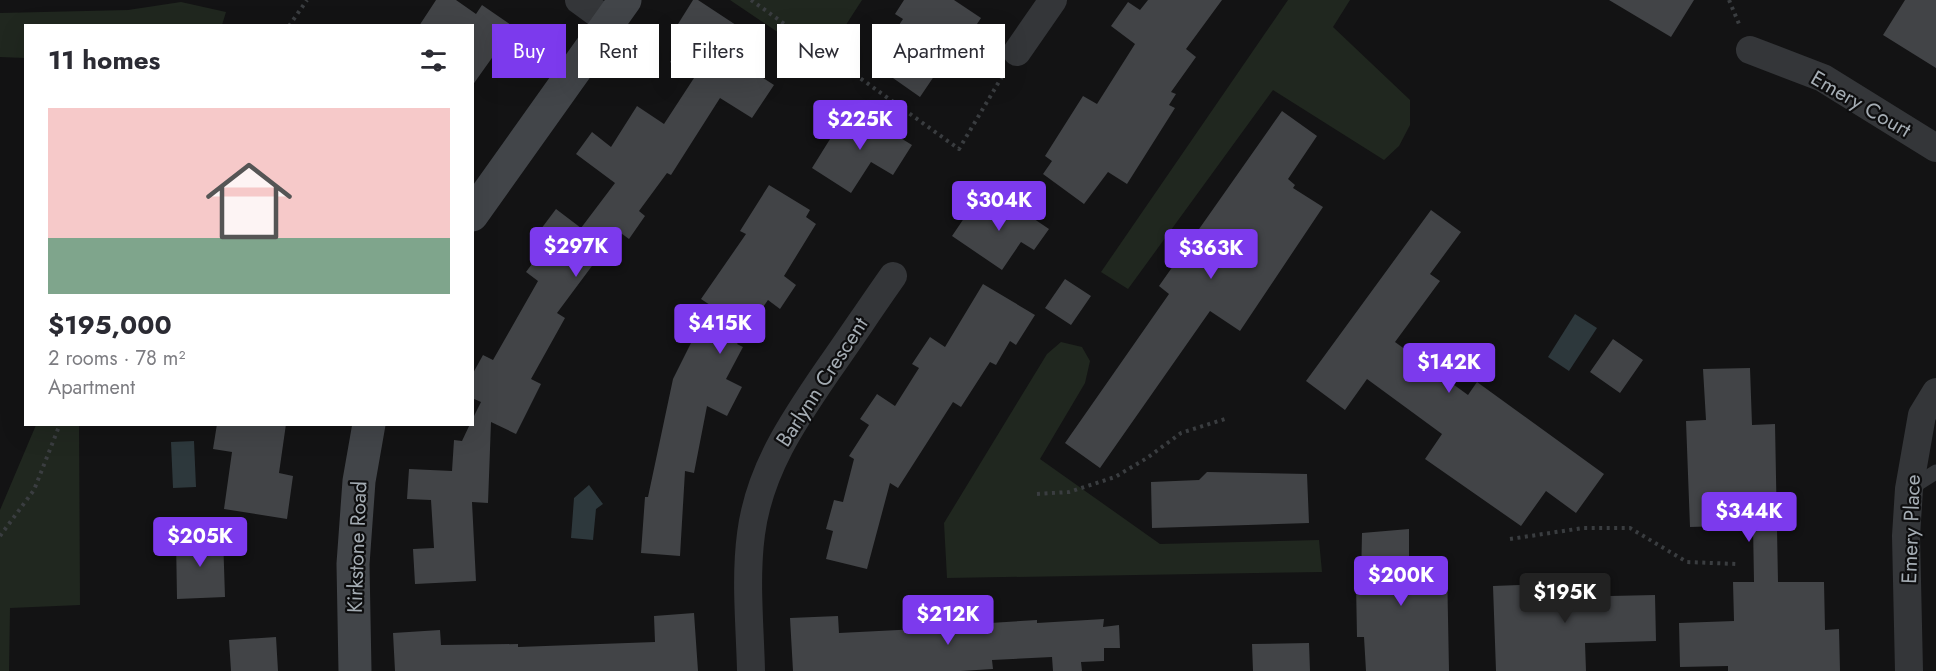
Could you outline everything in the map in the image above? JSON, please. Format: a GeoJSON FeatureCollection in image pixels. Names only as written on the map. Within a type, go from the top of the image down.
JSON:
{"type":"FeatureCollection","features":[{"type":"Feature","properties":{"kind":"street"},"geometry":{"type":"LineString","coordinates":[[474,212],[617,11],[579,0]]}},
{"type":"Feature","properties":{"kind":"street"},"geometry":{"type":"LineString","coordinates":[[1017,52],[1053,0]]}},
{"type":"Feature","properties":{"kind":"street","name":"Emery Court"},"geometry":{"type":"LineString","coordinates":[[1750,50],[1823,78],[1936,148]]}},
{"type":"Feature","properties":{"kind":"street","name":"Barlynn Crescent"},"geometry":{"type":"LineString","coordinates":[[750,671],[748,571],[751,534],[759,494],[771,461],[788,430],[892,276]]}},
{"type":"Feature","properties":{"kind":"street","name":"Emery Place"},"geometry":{"type":"LineString","coordinates":[[1909,671],[1906,536],[1909,489],[1922,415],[1936,392]]}},
{"type":"Feature","properties":{"kind":"street","name":"Kirkstone Road"},"geometry":{"type":"LineString","coordinates":[[355,671],[353,564],[359,481],[369,426]]}},
{"type":"Feature","properties":{"kind":"lane"},"geometry":{"type":"LineString","coordinates":[[1909,489],[1936,472]]}},
{"type":"Feature","properties":{"kind":"path"},"geometry":{"type":"LineString","coordinates":[[290,24],[307,0]]}},
{"type":"Feature","properties":{"kind":"path"},"geometry":{"type":"LineString","coordinates":[[751,0],[959,149],[1017,52]]}},
{"type":"Feature","properties":{"kind":"path"},"geometry":{"type":"LineString","coordinates":[[1037,494],[1069,492],[1115,477],[1181,434],[1228,418]]}},
{"type":"Feature","properties":{"kind":"path"},"geometry":{"type":"LineString","coordinates":[[0,536],[34,490],[59,426]]}},
{"type":"Feature","properties":{"kind":"path"},"geometry":{"type":"LineString","coordinates":[[1510,539],[1583,528],[1630,528],[1687,562],[1737,564]]}},
{"type":"Feature","properties":{"kind":"shaded area"},"geometry":{"type":"Polygon","coordinates":[[[730,0],[862,0],[847,24],[777,24],[777,32],[730,0]]]}},
{"type":"Feature","properties":{"kind":"shaded area"},"geometry":{"type":"Polygon","coordinates":[[[1288,0],[1350,0],[1333,27],[1410,100],[1410,125],[1399,146],[1384,160],[1273,90],[1128,289],[1101,272],[1288,0]]]}},
{"type":"Feature","properties":{"kind":"shaded area"},"geometry":{"type":"Polygon","coordinates":[[[181,2],[226,12],[222,24],[24,24],[24,58],[0,57],[0,13],[128,10],[181,2]]]}},
{"type":"Feature","properties":{"kind":"shaded area"},"geometry":{"type":"Polygon","coordinates":[[[1575,314],[1597,328],[1569,371],[1548,357],[1575,314]]]}},
{"type":"Feature","properties":{"kind":"shaded area"},"geometry":{"type":"Polygon","coordinates":[[[1061,342],[1082,347],[1090,361],[1085,383],[1040,459],[1160,544],[1319,540],[1322,572],[947,578],[944,523],[1047,354],[1061,342]]]}},
{"type":"Feature","properties":{"kind":"shaded area"},"geometry":{"type":"Polygon","coordinates":[[[36,426],[79,426],[80,605],[10,608],[9,671],[0,671],[0,510],[36,426]]]}},
{"type":"Feature","properties":{"kind":"shaded area"},"geometry":{"type":"Polygon","coordinates":[[[194,441],[196,487],[173,488],[171,442],[194,441]]]}},
{"type":"Feature","properties":{"kind":"shaded area"},"geometry":{"type":"Polygon","coordinates":[[[589,485],[603,504],[596,509],[593,540],[571,538],[574,498],[589,485]]]}},
{"type":"Feature","properties":{"kind":"building"},"geometry":{"type":"Polygon","coordinates":[[[436,0],[456,0],[476,14],[482,5],[510,24],[492,24],[492,58],[474,83],[474,24],[420,24],[436,0]]]}},
{"type":"Feature","properties":{"kind":"building"},"geometry":{"type":"Polygon","coordinates":[[[693,0],[698,0],[734,24],[678,24],[693,0]]]}},
{"type":"Feature","properties":{"kind":"building"},"geometry":{"type":"Polygon","coordinates":[[[904,0],[954,0],[981,18],[977,24],[900,24],[903,19],[895,14],[904,0]]]}},
{"type":"Feature","properties":{"kind":"building"},"geometry":{"type":"Polygon","coordinates":[[[1148,0],[1222,0],[1186,49],[1196,57],[1171,92],[1176,94],[1169,105],[1175,108],[1127,184],[1108,172],[1084,204],[1043,174],[1052,161],[1045,156],[1083,96],[1097,104],[1135,44],[1111,26],[1128,2],[1140,10],[1148,0]]]}},
{"type":"Feature","properties":{"kind":"building"},"geometry":{"type":"Polygon","coordinates":[[[1609,0],[1694,0],[1671,37],[1609,0]]]}},
{"type":"Feature","properties":{"kind":"building"},"geometry":{"type":"Polygon","coordinates":[[[1905,0],[1936,0],[1936,68],[1883,35],[1905,0]]]}},
{"type":"Feature","properties":{"kind":"building"},"geometry":{"type":"Polygon","coordinates":[[[694,78],[763,78],[774,85],[752,118],[720,98],[671,175],[667,173],[639,211],[645,216],[629,239],[618,231],[557,313],[565,318],[531,379],[541,384],[516,434],[491,422],[488,503],[472,502],[476,581],[415,584],[413,549],[434,548],[431,500],[407,499],[409,469],[452,471],[454,440],[462,441],[469,426],[474,426],[474,416],[481,402],[474,399],[474,371],[483,355],[493,360],[538,281],[526,272],[549,241],[538,233],[556,209],[581,228],[615,183],[576,154],[592,132],[611,147],[637,106],[664,124],[694,78]]]}},
{"type":"Feature","properties":{"kind":"building"},"geometry":{"type":"Polygon","coordinates":[[[893,78],[933,78],[920,97],[893,78]]]}},
{"type":"Feature","properties":{"kind":"building"},"geometry":{"type":"Polygon","coordinates":[[[850,107],[912,145],[893,175],[871,162],[851,193],[812,168],[850,107]]]}},
{"type":"Feature","properties":{"kind":"building"},"geometry":{"type":"Polygon","coordinates":[[[1282,111],[1317,136],[1288,179],[1295,185],[1293,188],[1323,207],[1240,331],[1210,311],[1100,468],[1065,443],[1169,294],[1159,286],[1282,111]]]}},
{"type":"Feature","properties":{"kind":"building"},"geometry":{"type":"Polygon","coordinates":[[[769,185],[810,210],[806,217],[816,224],[784,276],[796,285],[780,309],[768,300],[737,344],[743,347],[726,379],[742,387],[727,416],[707,406],[694,473],[685,471],[680,556],[641,553],[645,497],[648,497],[673,379],[710,305],[701,299],[746,234],[740,231],[769,185]]]}},
{"type":"Feature","properties":{"kind":"building"},"geometry":{"type":"Polygon","coordinates":[[[1006,200],[1049,229],[1034,250],[1021,242],[1002,270],[952,236],[975,202],[996,215],[1006,200]]]}},
{"type":"Feature","properties":{"kind":"building"},"geometry":{"type":"Polygon","coordinates":[[[1431,210],[1461,232],[1430,274],[1440,281],[1395,342],[1468,395],[1477,382],[1604,474],[1576,513],[1546,491],[1521,526],[1425,459],[1442,434],[1367,379],[1345,410],[1306,381],[1431,210]]]}},
{"type":"Feature","properties":{"kind":"building"},"geometry":{"type":"Polygon","coordinates":[[[1065,279],[1091,296],[1071,325],[1045,308],[1065,279]]]}},
{"type":"Feature","properties":{"kind":"building"},"geometry":{"type":"Polygon","coordinates":[[[983,284],[1035,315],[1016,345],[1010,341],[996,365],[990,362],[961,407],[953,402],[898,488],[890,483],[867,569],[826,559],[833,531],[826,529],[834,500],[843,502],[854,459],[849,456],[869,425],[860,419],[877,394],[895,406],[919,368],[912,364],[930,337],[945,347],[983,284]]]}},
{"type":"Feature","properties":{"kind":"building"},"geometry":{"type":"Polygon","coordinates":[[[1613,339],[1643,360],[1620,393],[1590,372],[1613,339]]]}},
{"type":"Feature","properties":{"kind":"building"},"geometry":{"type":"Polygon","coordinates":[[[1750,368],[1752,425],[1775,424],[1778,582],[1824,582],[1825,630],[1839,629],[1840,671],[1728,671],[1728,666],[1680,667],[1679,623],[1734,621],[1733,582],[1754,582],[1753,525],[1690,527],[1686,421],[1706,420],[1703,369],[1750,368]]]}},
{"type":"Feature","properties":{"kind":"building"},"geometry":{"type":"Polygon","coordinates":[[[217,426],[286,426],[279,473],[293,476],[287,519],[224,509],[232,452],[213,449],[217,426]]]}},
{"type":"Feature","properties":{"kind":"building"},"geometry":{"type":"Polygon","coordinates":[[[1207,472],[1307,474],[1309,523],[1152,528],[1151,482],[1199,480],[1207,472]]]}},
{"type":"Feature","properties":{"kind":"building"},"geometry":{"type":"Polygon","coordinates":[[[1409,529],[1409,566],[1447,565],[1449,671],[1366,671],[1364,637],[1357,637],[1356,583],[1361,582],[1362,533],[1409,529]]]}},
{"type":"Feature","properties":{"kind":"building"},"geometry":{"type":"Polygon","coordinates":[[[223,536],[225,597],[177,599],[176,538],[223,536]]]}},
{"type":"Feature","properties":{"kind":"building"},"geometry":{"type":"Polygon","coordinates":[[[1610,582],[1610,596],[1655,595],[1656,641],[1585,643],[1586,671],[1496,671],[1493,586],[1610,582]]]}},
{"type":"Feature","properties":{"kind":"building"},"geometry":{"type":"Polygon","coordinates":[[[694,613],[698,671],[395,671],[393,633],[440,630],[441,645],[518,644],[518,647],[655,642],[654,616],[694,613]]]}},
{"type":"Feature","properties":{"kind":"building"},"geometry":{"type":"Polygon","coordinates":[[[838,616],[839,633],[958,627],[958,625],[1037,620],[1037,623],[1104,619],[1103,627],[1119,625],[1120,648],[1104,648],[1104,661],[1081,662],[1082,671],[1053,671],[1052,657],[992,660],[993,669],[961,671],[793,671],[790,618],[838,616]]]}},
{"type":"Feature","properties":{"kind":"building"},"geometry":{"type":"Polygon","coordinates":[[[276,637],[278,671],[231,671],[229,640],[276,637]]]}},
{"type":"Feature","properties":{"kind":"building"},"geometry":{"type":"Polygon","coordinates":[[[1309,643],[1310,671],[1253,671],[1252,644],[1309,643]]]}}]}
